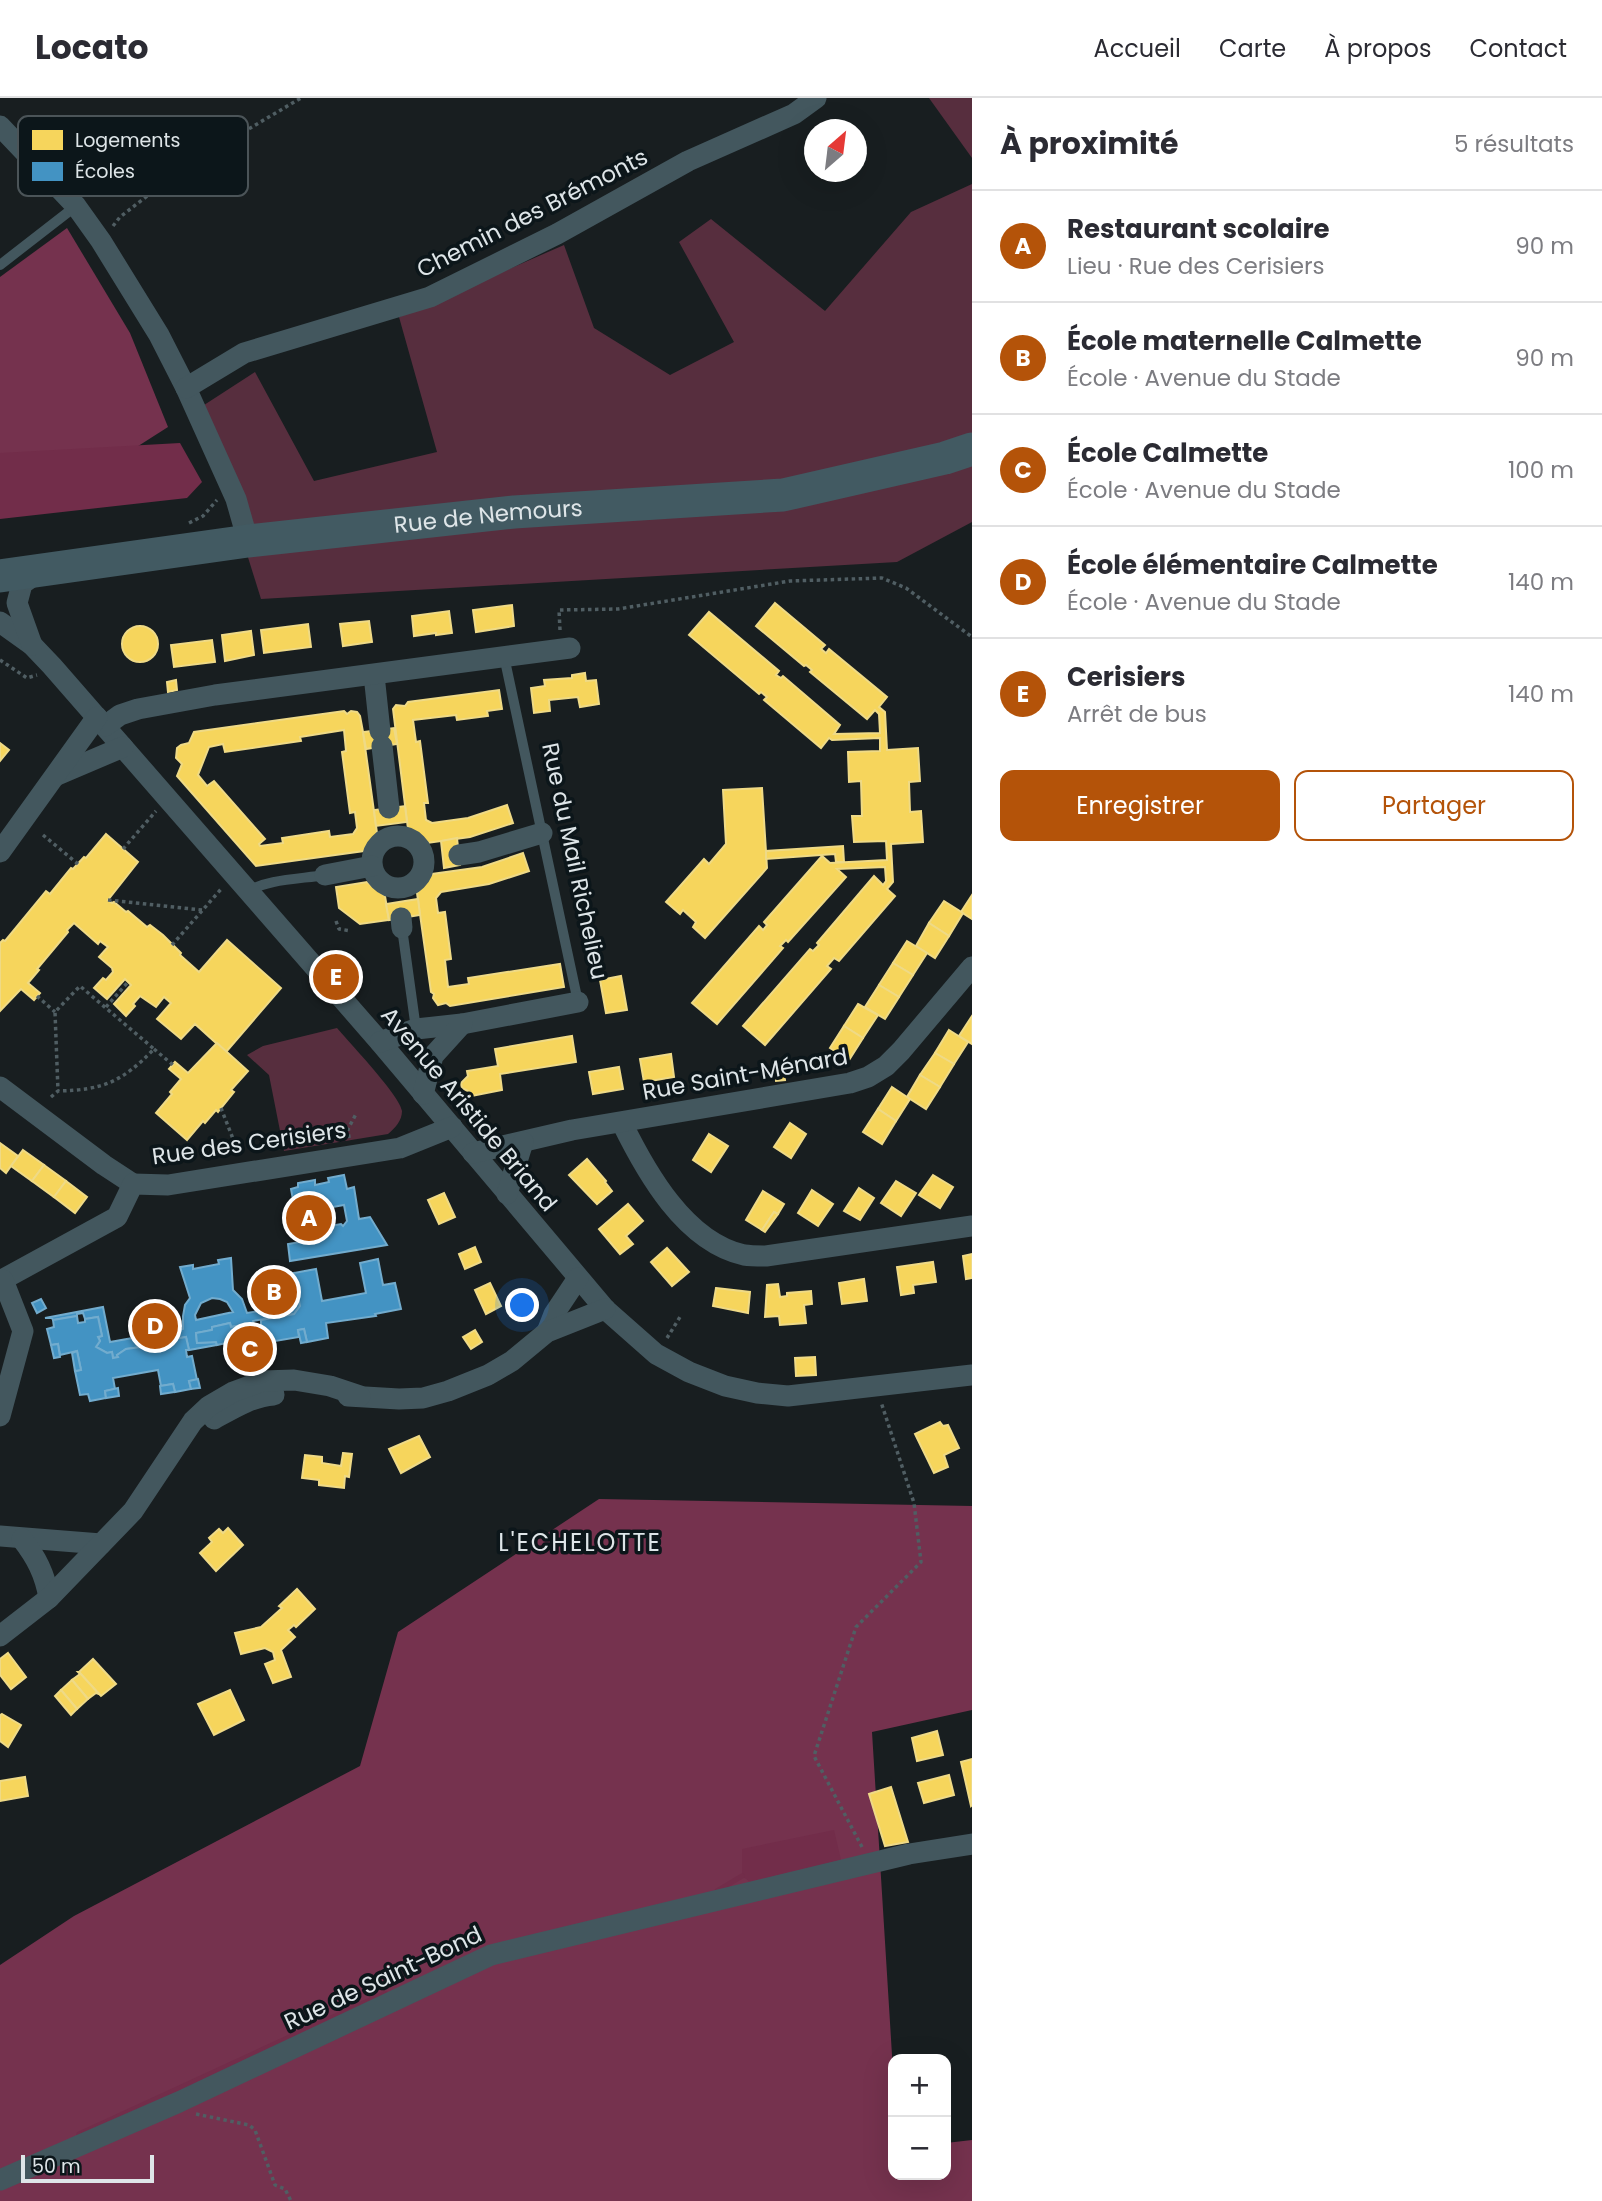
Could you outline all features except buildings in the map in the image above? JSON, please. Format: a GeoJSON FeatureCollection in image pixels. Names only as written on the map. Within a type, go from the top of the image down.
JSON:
{"type":"FeatureCollection","features":[{"type":"Feature","properties":{"kind":"main road","name":"Rue de Nemours"},"geometry":{"type":"LineString","coordinates":[[6,590],[41,570],[248,541],[514,512],[783,495],[945,458],[972,449]]}},
{"type":"Feature","properties":{"kind":"street","name":"Chemin des Brémonts"},"geometry":{"type":"LineString","coordinates":[[186,388],[244,353],[430,297],[557,234],[688,161],[794,114],[816,98]]}},
{"type":"Feature","properties":{"kind":"street"},"geometry":{"type":"LineString","coordinates":[[0,126],[18,145]]}},
{"type":"Feature","properties":{"kind":"street"},"geometry":{"type":"LineString","coordinates":[[66,196],[102,241],[159,335],[236,499],[248,541]]}},
{"type":"Feature","properties":{"kind":"street"},"geometry":{"type":"LineString","coordinates":[[6,590],[32,645]]}},
{"type":"Feature","properties":{"kind":"street","name":"Avenue Aristide Briand"},"geometry":{"type":"LineString","coordinates":[[0,622],[32,645],[380,1042],[605,1309],[656,1354],[689,1372],[725,1386],[757,1394],[788,1396],[972,1375]]}},
{"type":"Feature","properties":{"kind":"street"},"geometry":{"type":"LineString","coordinates":[[0,852],[55,776],[101,722],[120,715],[215,695],[565,649]]}},
{"type":"Feature","properties":{"kind":"street"},"geometry":{"type":"LineString","coordinates":[[374,675],[391,823],[372,858],[372,866],[378,879],[391,887],[400,909]]}},
{"type":"Feature","properties":{"kind":"street"},"geometry":{"type":"LineString","coordinates":[[55,776],[123,747]]}},
{"type":"Feature","properties":{"kind":"street"},"geometry":{"type":"LineString","coordinates":[[391,823],[417,844],[442,858]]}},
{"type":"Feature","properties":{"kind":"street"},"geometry":{"type":"LineString","coordinates":[[400,909],[414,882],[442,858],[479,852],[542,833]]}},
{"type":"Feature","properties":{"kind":"street"},"geometry":{"type":"LineString","coordinates":[[325,875],[372,866]]}},
{"type":"Feature","properties":{"kind":"street","name":"Rue Saint-Ménard"},"geometry":{"type":"LineString","coordinates":[[474,1153],[572,1130],[850,1083],[868,1077],[886,1066],[901,1051],[972,967]]}},
{"type":"Feature","properties":{"kind":"street","name":"Rue du Mail Richelieu"},"geometry":{"type":"LineString","coordinates":[[380,1042],[416,1029],[461,1024],[578,1002]]}},
{"type":"Feature","properties":{"kind":"street"},"geometry":{"type":"LineString","coordinates":[[423,1094],[433,1056],[461,1024]]}},
{"type":"Feature","properties":{"kind":"street"},"geometry":{"type":"LineString","coordinates":[[0,1087],[133,1184]]}},
{"type":"Feature","properties":{"kind":"street"},"geometry":{"type":"LineString","coordinates":[[622,1123],[654,1181],[693,1226],[714,1243],[745,1255],[766,1256],[972,1226]]}},
{"type":"Feature","properties":{"kind":"street","name":"Rue des Cerisiers"},"geometry":{"type":"LineString","coordinates":[[0,1416],[23,1331],[1,1281],[117,1217],[133,1184],[168,1185],[400,1148],[452,1127]]}},
{"type":"Feature","properties":{"kind":"street"},"geometry":{"type":"LineString","coordinates":[[508,1194],[523,1142]]}},
{"type":"Feature","properties":{"kind":"street"},"geometry":{"type":"LineString","coordinates":[[547,1332],[554,1314],[578,1278]]}},
{"type":"Feature","properties":{"kind":"street"},"geometry":{"type":"LineString","coordinates":[[0,1636],[49,1598],[133,1511],[180,1441],[238,1406],[266,1395],[297,1393],[422,1398],[488,1375],[512,1361],[547,1332],[605,1309]]}},
{"type":"Feature","properties":{"kind":"street"},"geometry":{"type":"LineString","coordinates":[[0,1536],[101,1544]]}},
{"type":"Feature","properties":{"kind":"street"},"geometry":{"type":"LineString","coordinates":[[22,1539],[37,1558],[49,1598]]}},
{"type":"Feature","properties":{"kind":"street","name":"Rue de Saint-Bond"},"geometry":{"type":"LineString","coordinates":[[0,2179],[179,2102],[491,1955],[909,1854],[972,1844]]}},
{"type":"Feature","properties":{"kind":"lane"},"geometry":{"type":"LineString","coordinates":[[0,265],[75,206]]}},
{"type":"Feature","properties":{"kind":"lane","name":"Rue du Mail Richelieu"},"geometry":{"type":"LineString","coordinates":[[504,655],[578,1002]]}},
{"type":"Feature","properties":{"kind":"lane"},"geometry":{"type":"LineString","coordinates":[[247,892],[260,884],[325,875]]}},
{"type":"Feature","properties":{"kind":"lane"},"geometry":{"type":"LineString","coordinates":[[400,909],[416,1029]]}},
{"type":"Feature","properties":{"kind":"path"},"geometry":{"type":"LineString","coordinates":[[248,129],[301,98]]}},
{"type":"Feature","properties":{"kind":"path"},"geometry":{"type":"LineString","coordinates":[[102,241],[120,217],[147,196]]}},
{"type":"Feature","properties":{"kind":"path"},"geometry":{"type":"LineString","coordinates":[[187,523],[203,516],[218,499],[222,471]]}},
{"type":"Feature","properties":{"kind":"path"},"geometry":{"type":"LineString","coordinates":[[565,649],[559,610],[618,609],[790,581],[882,578],[906,588],[972,637]]}},
{"type":"Feature","properties":{"kind":"path"},"geometry":{"type":"LineString","coordinates":[[0,660],[27,678],[44,672]]}},
{"type":"Feature","properties":{"kind":"path"},"geometry":{"type":"LineString","coordinates":[[123,849],[158,810]]}},
{"type":"Feature","properties":{"kind":"path"},"geometry":{"type":"LineString","coordinates":[[43,835],[78,863]]}},
{"type":"Feature","properties":{"kind":"path"},"geometry":{"type":"LineString","coordinates":[[172,945],[224,886]]}},
{"type":"Feature","properties":{"kind":"path"},"geometry":{"type":"LineString","coordinates":[[108,900],[202,910]]}},
{"type":"Feature","properties":{"kind":"path"},"geometry":{"type":"LineString","coordinates":[[335,921],[339,929],[351,931]]}},
{"type":"Feature","properties":{"kind":"path"},"geometry":{"type":"LineString","coordinates":[[106,1007],[128,982]]}},
{"type":"Feature","properties":{"kind":"path"},"geometry":{"type":"LineString","coordinates":[[58,1091],[55,1012],[80,986],[173,1065]]}},
{"type":"Feature","properties":{"kind":"path"},"geometry":{"type":"LineString","coordinates":[[37,996],[55,1012]]}},
{"type":"Feature","properties":{"kind":"path"},"geometry":{"type":"LineString","coordinates":[[51,1097],[58,1091],[89,1090],[113,1082],[139,1065],[154,1049]]}},
{"type":"Feature","properties":{"kind":"path"},"geometry":{"type":"LineString","coordinates":[[221,1108],[237,1149]]}},
{"type":"Feature","properties":{"kind":"path"},"geometry":{"type":"LineString","coordinates":[[350,1143],[348,1129],[356,1114]]}},
{"type":"Feature","properties":{"kind":"path"},"geometry":{"type":"LineString","coordinates":[[656,1354],[680,1317]]}},
{"type":"Feature","properties":{"kind":"path"},"geometry":{"type":"LineString","coordinates":[[870,1863],[814,1756],[856,1627],[921,1562],[915,1503],[876,1387]]}},
{"type":"Feature","properties":{"kind":"path"},"geometry":{"type":"LineString","coordinates":[[179,2102],[200,2116],[249,2125],[255,2130],[275,2185],[285,2189],[291,2201]]}},
{"type":"Feature","properties":{"kind":"shaded area"},"geometry":{"type":"Polygon","coordinates":[[[929,98],[972,98],[972,158],[929,98]]]}},
{"type":"Feature","properties":{"kind":"shaded area"},"geometry":{"type":"Polygon","coordinates":[[[972,184],[972,522],[897,562],[261,599],[201,407],[255,372],[314,481],[437,452],[399,317],[564,245],[594,328],[670,375],[734,342],[679,242],[711,219],[825,311],[911,212],[972,184]]]}},
{"type":"Feature","properties":{"kind":"shaded area"},"geometry":{"type":"Polygon","coordinates":[[[67,228],[130,333],[168,427],[110,464],[0,473],[0,277],[67,228]]]}},
{"type":"Feature","properties":{"kind":"shaded area"},"geometry":{"type":"Polygon","coordinates":[[[180,443],[202,482],[187,498],[0,519],[0,453],[180,443]]]}},
{"type":"Feature","properties":{"kind":"shaded area"},"geometry":{"type":"Polygon","coordinates":[[[337,1028],[393,1094],[402,1111],[401,1118],[388,1134],[284,1151],[269,1075],[247,1055],[263,1046],[337,1028]]]}},
{"type":"Feature","properties":{"kind":"shaded area"},"geometry":{"type":"Polygon","coordinates":[[[599,1499],[972,1506],[972,1710],[872,1732],[892,2054],[888,2054],[888,2180],[951,2180],[951,2142],[972,2140],[972,2201],[0,2201],[0,1965],[74,1916],[360,1766],[398,1632],[599,1499]]]}},
{"type":"Feature","properties":{"kind":"shaded area"},"geometry":{"type":"Polygon","coordinates":[[[834,1830],[841,1860],[750,1882],[742,1876],[742,1849],[834,1830]]]}},
{"type":"Feature","properties":{"kind":"waterway"},"geometry":{"type":"LineString","coordinates":[[717,1891],[742,1876]]}},
{"type":"Feature","properties":{"kind":"waterway"},"geometry":{"type":"LineString","coordinates":[[79,2134],[385,1993]]}},
{"type":"Feature","properties":{"kind":"place","name":"Cerisiers"},"geometry":{"type":"Point","coordinates":[336,977]}},
{"type":"Feature","properties":{"kind":"place","name":"Restaurant scolaire"},"geometry":{"type":"Point","coordinates":[309,1218]}},
{"type":"Feature","properties":{"kind":"place","name":"École maternelle Calmette"},"geometry":{"type":"Point","coordinates":[274,1292]}},
{"type":"Feature","properties":{"kind":"place","name":"École élémentaire Calmette"},"geometry":{"type":"Point","coordinates":[155,1326]}},
{"type":"Feature","properties":{"kind":"place","name":"École Calmette"},"geometry":{"type":"Point","coordinates":[250,1349]}},
{"type":"Feature","properties":{"kind":"district","name":"L'ECHELOTTE"},"geometry":{"type":"Point","coordinates":[580,1543]}}]}
